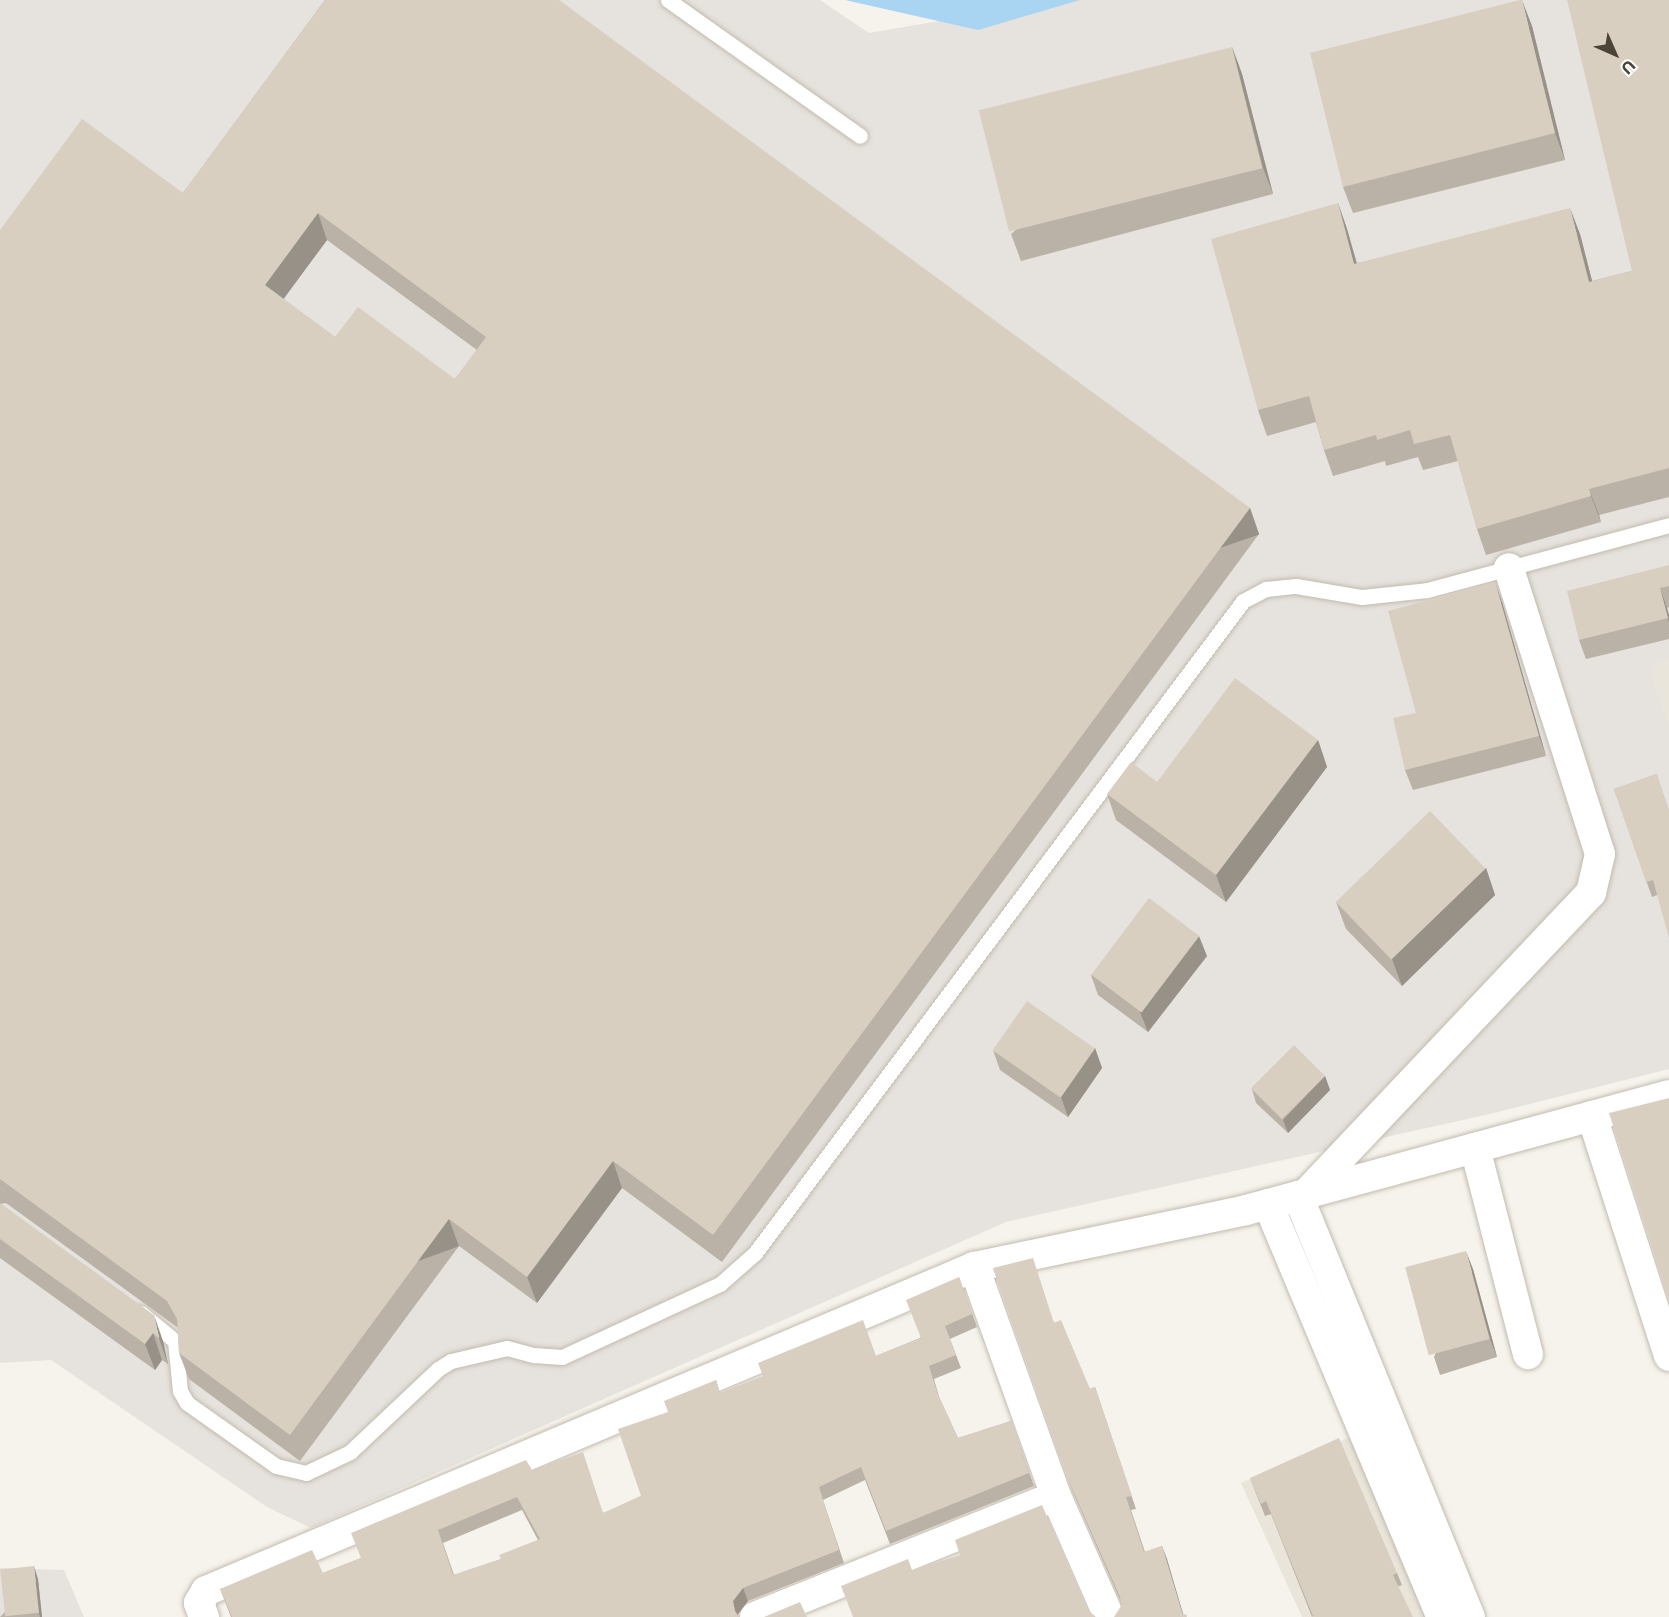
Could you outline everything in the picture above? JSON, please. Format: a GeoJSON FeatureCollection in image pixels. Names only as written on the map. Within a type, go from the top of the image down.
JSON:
{"type":"FeatureCollection","features":[{"type":"Feature","properties":{"kind":"street"},"geometry":{"type":"LineString","coordinates":[[1302,1195],[1591,893],[1600,854],[1509,568]]}},
{"type":"Feature","properties":{"kind":"street"},"geometry":{"type":"LineString","coordinates":[[204,1617],[199,1603],[206,1591],[974,1267],[1268,1204],[1669,1095]]}},
{"type":"Feature","properties":{"kind":"street"},"geometry":{"type":"LineString","coordinates":[[1592,1116],[1669,1356]]}},
{"type":"Feature","properties":{"kind":"street"},"geometry":{"type":"LineString","coordinates":[[1475,1148],[1528,1354]]}},
{"type":"Feature","properties":{"kind":"street"},"geometry":{"type":"LineString","coordinates":[[1302,1195],[1470,1617]]}},
{"type":"Feature","properties":{"kind":"street"},"geometry":{"type":"LineString","coordinates":[[1268,1204],[1442,1617]]}},
{"type":"Feature","properties":{"kind":"street"},"geometry":{"type":"LineString","coordinates":[[974,1267],[1056,1496],[1109,1617]]}},
{"type":"Feature","properties":{"kind":"street"},"geometry":{"type":"LineString","coordinates":[[755,1617],[1056,1496]]}},
{"type":"Feature","properties":{"kind":"lane"},"geometry":{"type":"LineString","coordinates":[[668,0],[860,136]]}},
{"type":"Feature","properties":{"kind":"lane"},"geometry":{"type":"LineString","coordinates":[[125,1302],[175,1341],[180,1390],[187,1403],[276,1466],[306,1473],[350,1452],[438,1369],[451,1361],[507,1348],[534,1355],[562,1357],[720,1284],[755,1253],[1243,601],[1266,589],[1296,586],[1362,597],[1390,596],[1427,590],[1669,525]]}},
{"type":"Feature","properties":{"kind":"shaded area"},"geometry":{"type":"Polygon","coordinates":[[[0,0],[820,0],[869,33],[1061,0],[1669,0],[1669,659],[1651,666],[1655,688],[1669,724],[1669,1069],[1494,1113],[1006,1222],[311,1528],[267,1507],[51,1360],[0,1363],[0,0]]]}},
{"type":"Feature","properties":{"kind":"shaded area"},"geometry":{"type":"Polygon","coordinates":[[[1669,659],[1669,724],[1654,688],[1651,665],[1669,659]]]}},
{"type":"Feature","properties":{"kind":"shaded area"},"geometry":{"type":"Polygon","coordinates":[[[1352,1436],[1429,1617],[1302,1617],[1241,1483],[1352,1436]]]}},
{"type":"Feature","properties":{"kind":"shaded area"},"geometry":{"type":"Polygon","coordinates":[[[0,1568],[64,1570],[84,1617],[0,1617],[0,1568]]]}},
{"type":"Feature","properties":{"kind":"water"},"geometry":{"type":"Polygon","coordinates":[[[845,0],[1080,0],[978,30],[845,0]]]}},
{"type":"Feature","properties":{"kind":"building"},"geometry":{"type":"Polygon","coordinates":[[[325,0],[559,0],[1250,508],[713,1235],[613,1161],[527,1277],[449,1219],[290,1435],[179,1353],[177,1319],[167,1301],[0,1179],[0,230],[82,119],[183,193],[325,0]],[[318,213],[265,285],[335,337],[358,307],[455,379],[486,337],[318,213]]]}},
{"type":"Feature","properties":{"kind":"building"},"geometry":{"type":"Polygon","coordinates":[[[1522,0],[1555,133],[1343,187],[1310,53],[1522,0]]]}},
{"type":"Feature","properties":{"kind":"building"},"geometry":{"type":"Polygon","coordinates":[[[1567,0],[1669,0],[1669,468],[1589,489],[1591,496],[1477,529],[1450,435],[1414,444],[1410,430],[1377,440],[1376,435],[1324,450],[1309,396],[1258,410],[1211,239],[1338,203],[1354,264],[1570,208],[1589,282],[1632,271],[1567,0]]]}},
{"type":"Feature","properties":{"kind":"building"},"geometry":{"type":"Polygon","coordinates":[[[1232,47],[1262,168],[1009,231],[979,110],[1232,47]]]}},
{"type":"Feature","properties":{"kind":"building"},"geometry":{"type":"Polygon","coordinates":[[[1669,565],[1669,586],[1660,588],[1668,618],[1579,640],[1567,591],[1669,565]]]}},
{"type":"Feature","properties":{"kind":"building"},"geometry":{"type":"Polygon","coordinates":[[[1495,582],[1539,736],[1405,770],[1393,718],[1416,713],[1388,611],[1495,582]]]}},
{"type":"Feature","properties":{"kind":"building"},"geometry":{"type":"Polygon","coordinates":[[[1235,678],[1318,740],[1216,875],[1107,794],[1131,762],[1157,782],[1235,678]]]}},
{"type":"Feature","properties":{"kind":"building"},"geometry":{"type":"Polygon","coordinates":[[[1657,774],[1669,810],[1669,938],[1653,880],[1646,882],[1614,789],[1657,774]]]}},
{"type":"Feature","properties":{"kind":"building"},"geometry":{"type":"Polygon","coordinates":[[[1430,811],[1486,869],[1391,960],[1336,902],[1430,811]]]}},
{"type":"Feature","properties":{"kind":"building"},"geometry":{"type":"Polygon","coordinates":[[[1149,898],[1199,936],[1142,1013],[1091,975],[1149,898]]]}},
{"type":"Feature","properties":{"kind":"building"},"geometry":{"type":"Polygon","coordinates":[[[1027,1001],[1095,1049],[1061,1098],[993,1050],[1027,1001]]]}},
{"type":"Feature","properties":{"kind":"building"},"geometry":{"type":"Polygon","coordinates":[[[1294,1045],[1325,1076],[1282,1119],[1251,1088],[1294,1045]]]}},
{"type":"Feature","properties":{"kind":"building"},"geometry":{"type":"Polygon","coordinates":[[[1669,1098],[1669,1301],[1609,1113],[1669,1098]]]}},
{"type":"Feature","properties":{"kind":"building"},"geometry":{"type":"Polygon","coordinates":[[[0,1203],[154,1315],[159,1338],[153,1333],[145,1344],[0,1239],[0,1203]]]}},
{"type":"Feature","properties":{"kind":"building"},"geometry":{"type":"Polygon","coordinates":[[[1466,1251],[1490,1339],[1429,1355],[1405,1267],[1466,1251]]]}},
{"type":"Feature","properties":{"kind":"building"},"geometry":{"type":"Polygon","coordinates":[[[1033,1258],[1054,1323],[1061,1320],[1090,1389],[1095,1387],[1132,1496],[1126,1497],[1144,1552],[1162,1546],[1183,1615],[1186,1614],[1187,1617],[1114,1617],[1121,1606],[1120,1597],[1067,1477],[993,1268],[1033,1258]]]}},
{"type":"Feature","properties":{"kind":"building"},"geometry":{"type":"Polygon","coordinates":[[[959,1277],[972,1314],[945,1326],[956,1355],[929,1366],[937,1392],[958,1438],[1011,1421],[1029,1473],[886,1531],[861,1467],[819,1487],[839,1550],[743,1588],[733,1601],[739,1617],[232,1617],[220,1589],[312,1550],[323,1573],[361,1558],[351,1533],[526,1460],[532,1470],[583,1452],[603,1513],[641,1496],[618,1429],[668,1412],[664,1401],[716,1380],[720,1393],[763,1376],[758,1363],[863,1320],[876,1356],[921,1338],[906,1300],[959,1277]],[[517,1497],[438,1530],[453,1575],[501,1559],[499,1555],[540,1539],[517,1497]]]}},
{"type":"Feature","properties":{"kind":"building"},"geometry":{"type":"Polygon","coordinates":[[[1339,1438],[1397,1573],[1393,1575],[1413,1617],[1311,1617],[1313,1616],[1266,1501],[1261,1504],[1250,1478],[1339,1438]]]}},
{"type":"Feature","properties":{"kind":"building"},"geometry":{"type":"Polygon","coordinates":[[[1042,1505],[1089,1611],[1096,1617],[853,1617],[841,1586],[908,1559],[912,1570],[960,1555],[955,1540],[1042,1505]]]}},
{"type":"Feature","properties":{"kind":"building"},"geometry":{"type":"Polygon","coordinates":[[[34,1566],[39,1613],[5,1616],[0,1570],[34,1566]]]}},
{"type":"Feature","properties":{"kind":"building"},"geometry":{"type":"Polygon","coordinates":[[[800,1602],[807,1617],[764,1617],[800,1602]]]}}]}
